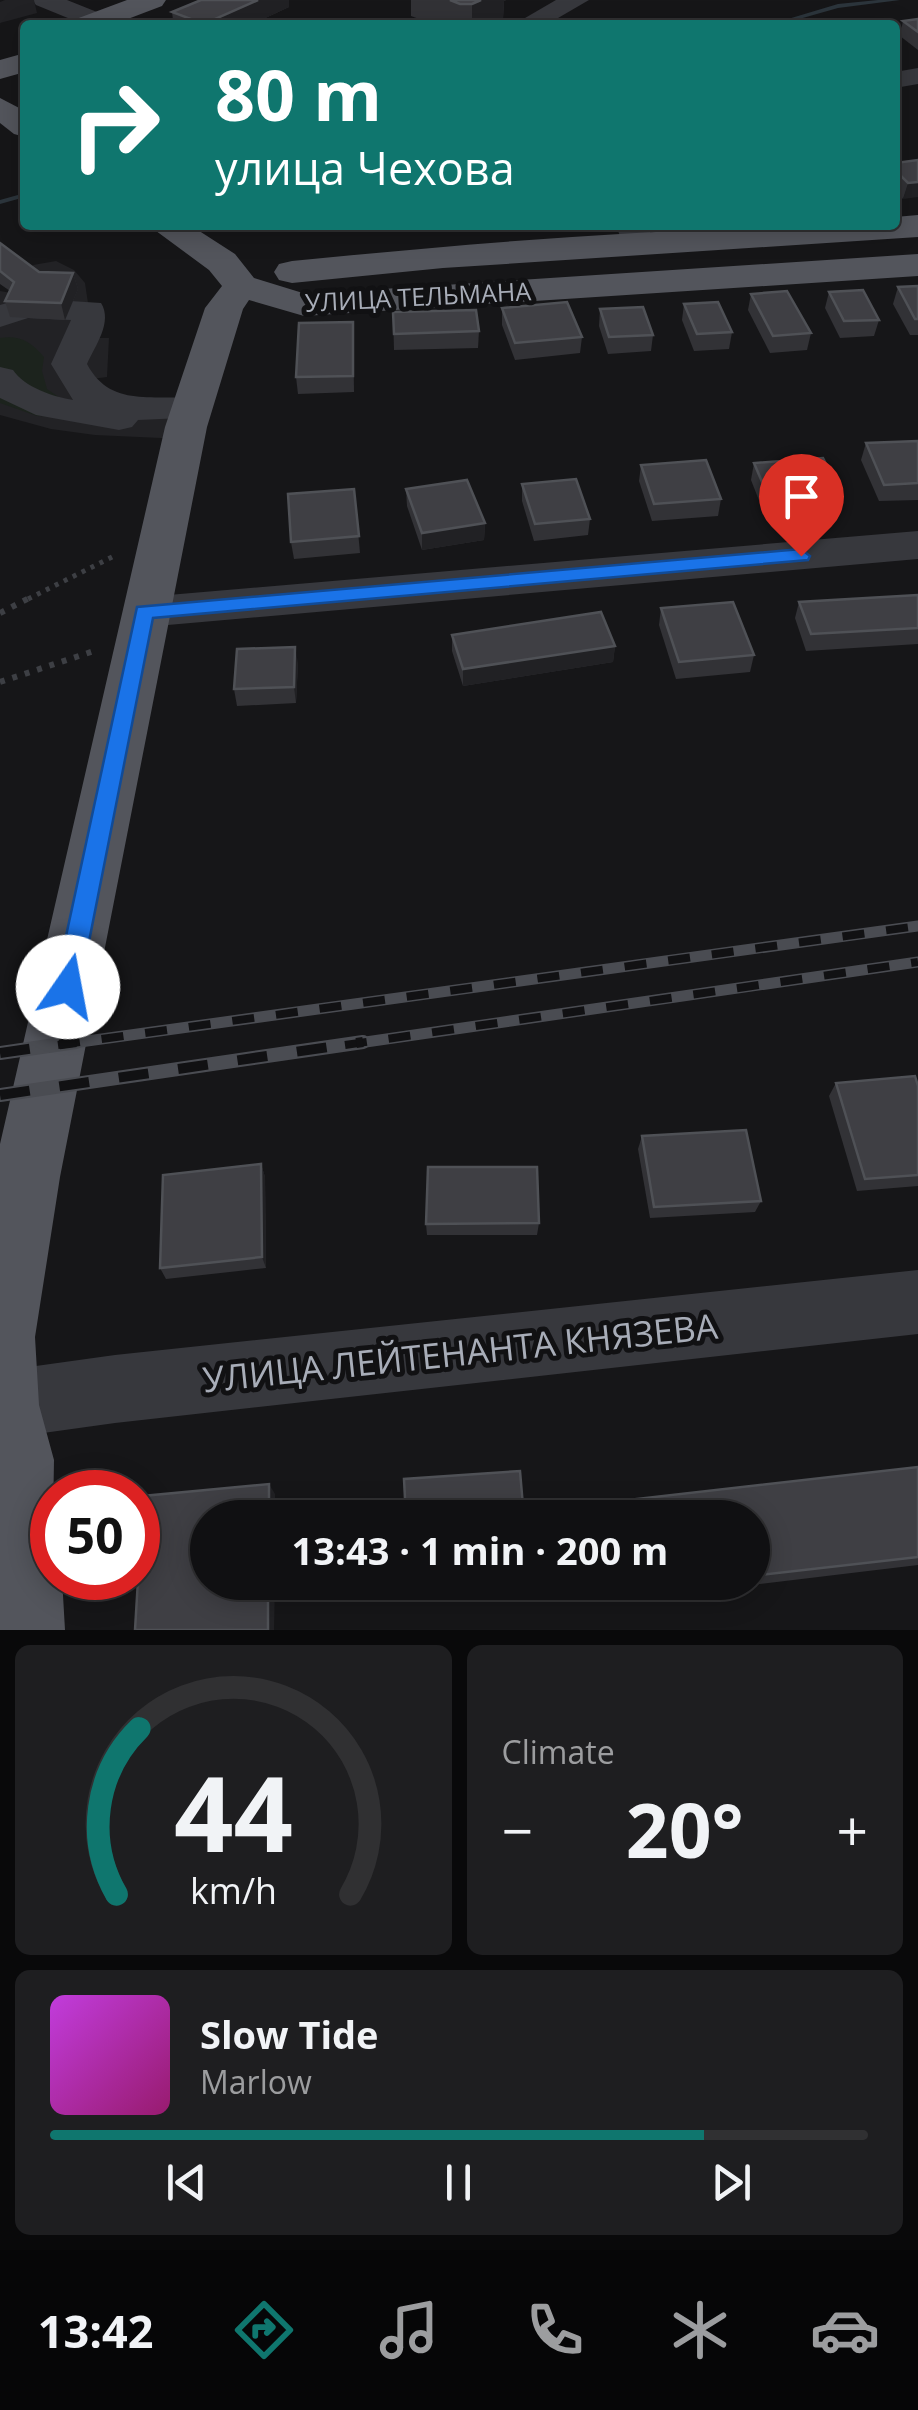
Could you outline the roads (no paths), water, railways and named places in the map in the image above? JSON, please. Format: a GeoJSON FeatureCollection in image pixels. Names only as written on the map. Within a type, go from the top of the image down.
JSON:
{"type":"FeatureCollection","features":[{"type":"Feature","properties":{"kind":"main road"},"geometry":{"type":"LineString","coordinates":[[117,13],[186,0]]}},
{"type":"Feature","properties":{"kind":"main road"},"geometry":{"type":"LineString","coordinates":[[0,107],[20,122]]}},
{"type":"Feature","properties":{"kind":"main road"},"geometry":{"type":"LineString","coordinates":[[24,1630],[16,1460],[0,1372],[26,1177],[189,418],[224,308],[240,286],[222,262],[174,230]]}},
{"type":"Feature","properties":{"kind":"main road","name":"УЛИЦА ТЕЛЬМАНА"},"geometry":{"type":"LineString","coordinates":[[240,286],[285,273],[635,235],[792,230]]}},
{"type":"Feature","properties":{"kind":"main road","name":"УЛИЦА ТЕЛЬМАНА"},"geometry":{"type":"LineString","coordinates":[[240,286],[304,305],[918,265]]}},
{"type":"Feature","properties":{"kind":"street"},"geometry":{"type":"LineString","coordinates":[[46,0],[117,13]]}},
{"type":"Feature","properties":{"kind":"street"},"geometry":{"type":"LineString","coordinates":[[536,20],[576,0]]}},
{"type":"Feature","properties":{"kind":"street"},"geometry":{"type":"LineString","coordinates":[[0,318],[24,308],[90,310],[69,364],[82,390],[120,408],[189,418]]}},
{"type":"Feature","properties":{"kind":"street"},"geometry":{"type":"LineString","coordinates":[[0,378],[2,384],[49,407],[189,418]]}},
{"type":"Feature","properties":{"kind":"street"},"geometry":{"type":"LineString","coordinates":[[142,625],[918,546]]}},
{"type":"Feature","properties":{"kind":"street","name":"УЛИЦА ЛЕЙТЕНАНТА КНЯЗЕВА"},"geometry":{"type":"LineString","coordinates":[[0,1372],[134,1386],[918,1302]]}},
{"type":"Feature","properties":{"kind":"waterway"},"geometry":{"type":"LineString","coordinates":[[789,20],[838,6],[897,0]]}},
{"type":"Feature","properties":{"kind":"waterway"},"geometry":{"type":"LineString","coordinates":[[0,202],[20,196]]}},
{"type":"Feature","properties":{"kind":"railway"},"geometry":{"type":"LineString","coordinates":[[58,1045],[918,926]]}},
{"type":"Feature","properties":{"kind":"railway"},"geometry":{"type":"LineString","coordinates":[[345,1045],[918,962]]}},
{"type":"Feature","properties":{"kind":"railway"},"geometry":{"type":"LineString","coordinates":[[0,1053],[76,1042]]}},
{"type":"Feature","properties":{"kind":"railway"},"geometry":{"type":"LineString","coordinates":[[0,1095],[363,1042]]}}]}
